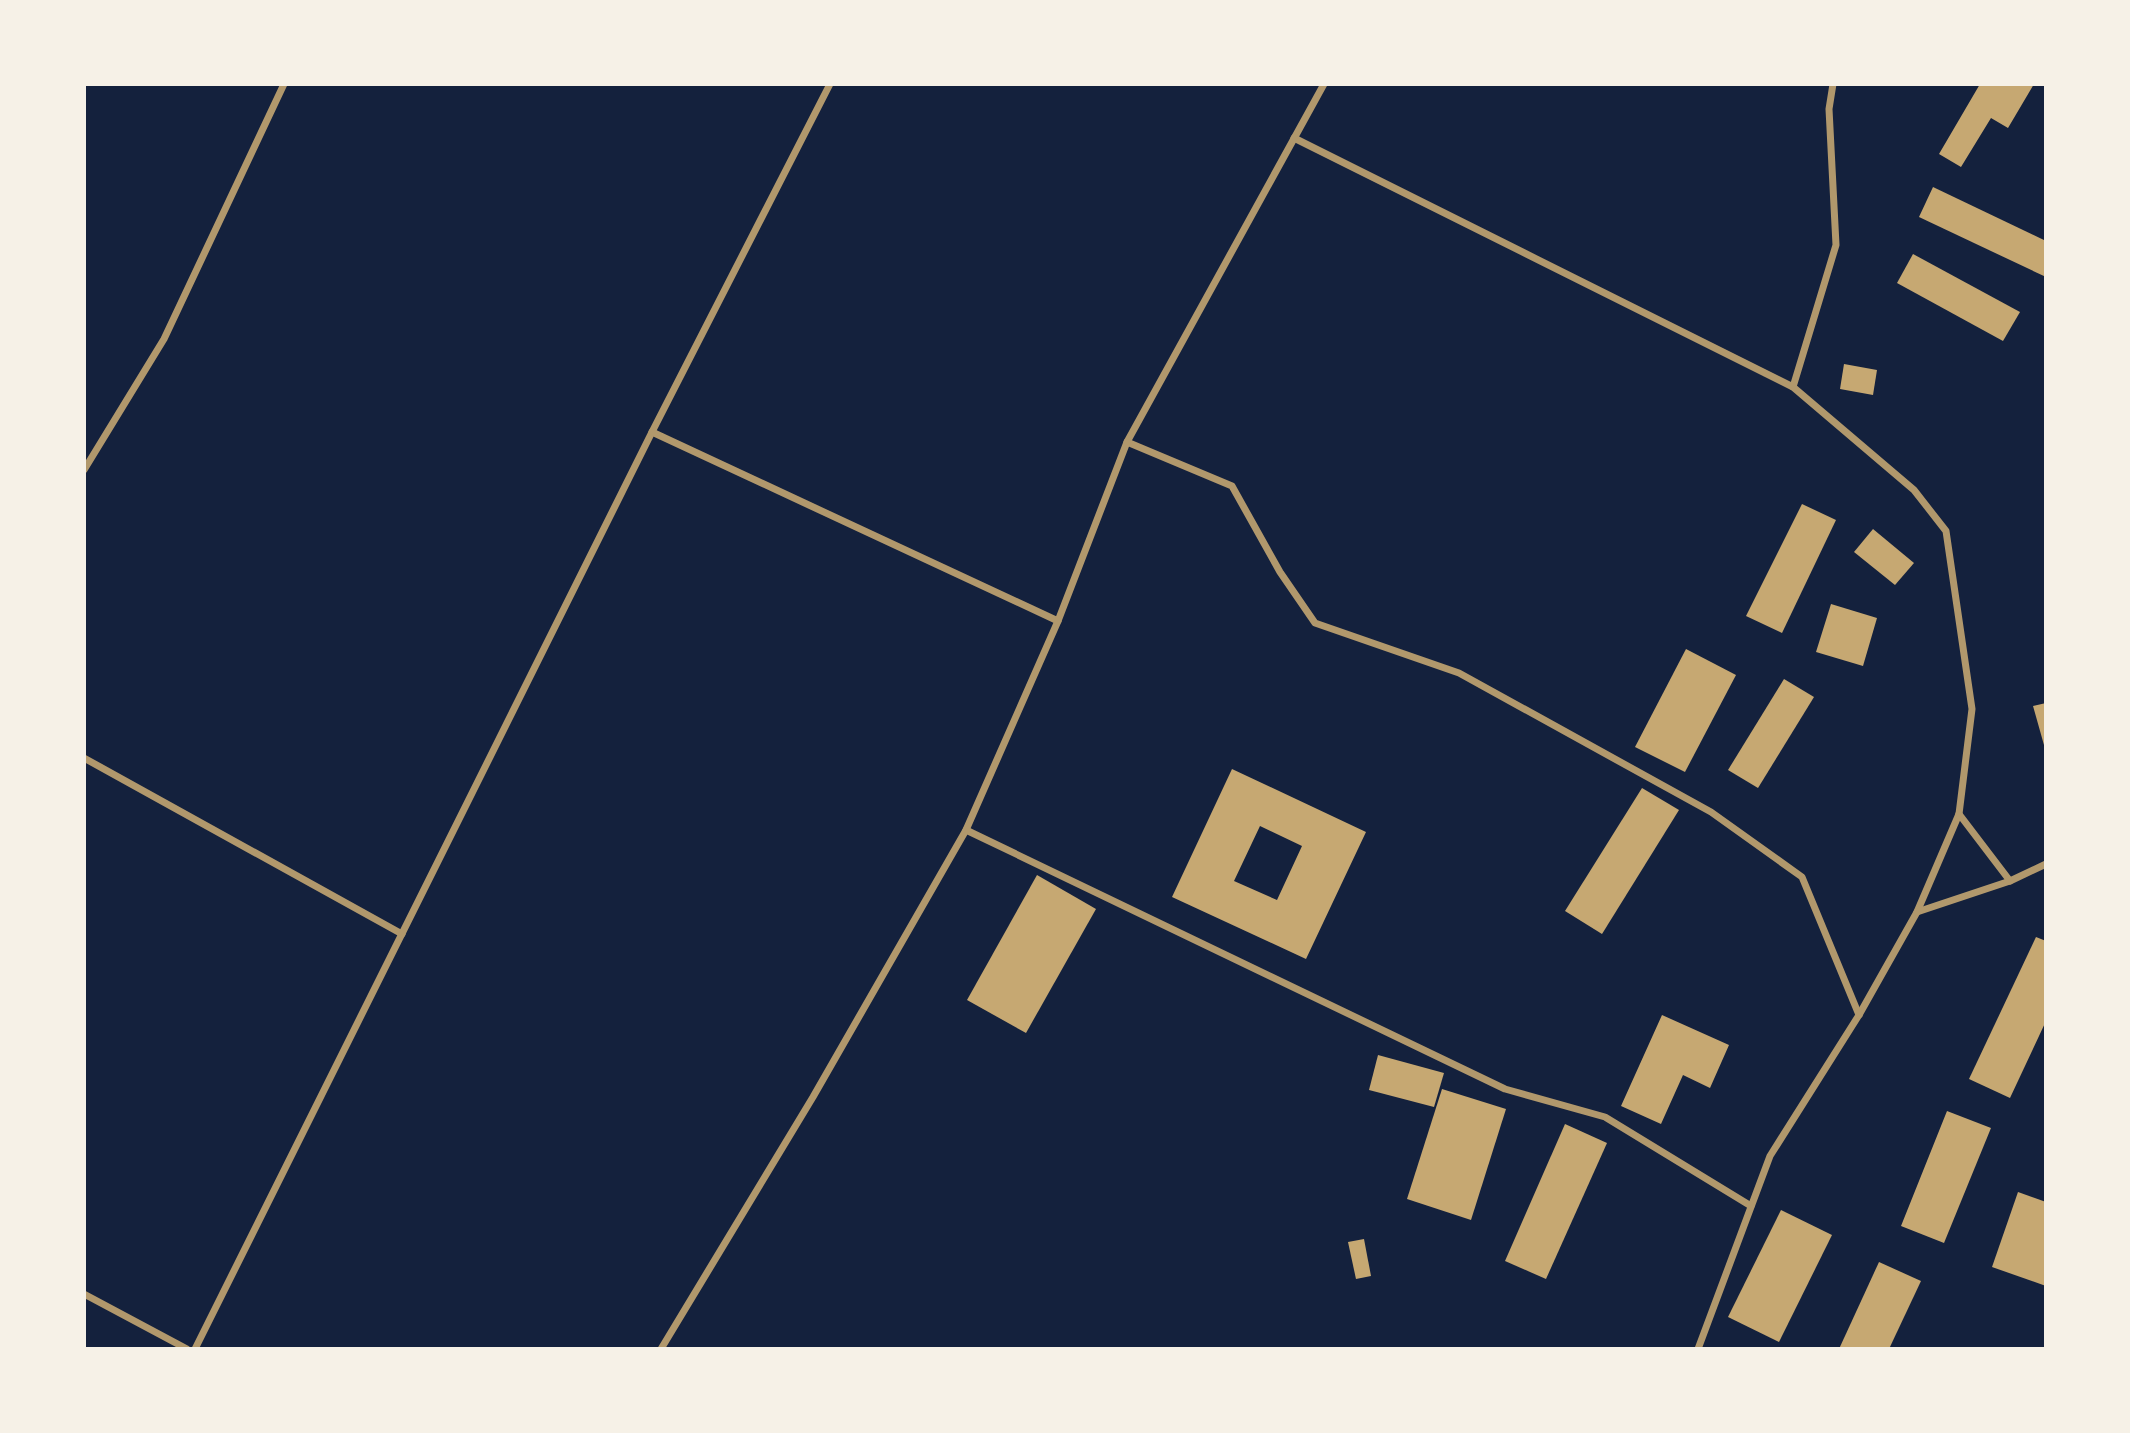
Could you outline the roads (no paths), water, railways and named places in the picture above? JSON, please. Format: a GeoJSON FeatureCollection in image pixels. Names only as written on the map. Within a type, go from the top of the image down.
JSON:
{"type":"FeatureCollection","features":[{"type":"Feature","properties":{"kind":"street"},"geometry":{"type":"LineString","coordinates":[[84,471],[164,339],[284,84]]}},
{"type":"Feature","properties":{"kind":"street"},"geometry":{"type":"LineString","coordinates":[[195,1349],[652,432],[830,84]]}},
{"type":"Feature","properties":{"kind":"street"},"geometry":{"type":"LineString","coordinates":[[661,1349],[813,1097],[965,830],[1058,621],[1127,442],[1324,84]]}},
{"type":"Feature","properties":{"kind":"street"},"geometry":{"type":"LineString","coordinates":[[1793,387],[1836,245],[1829,109],[1833,84]]}},
{"type":"Feature","properties":{"kind":"street"},"geometry":{"type":"LineString","coordinates":[[1294,138],[1793,387],[1914,490],[1946,531],[1972,709],[1959,814],[1917,912],[1859,1015],[1770,1156],[1698,1349]]}},
{"type":"Feature","properties":{"kind":"street"},"geometry":{"type":"LineString","coordinates":[[652,432],[1058,621]]}},
{"type":"Feature","properties":{"kind":"street"},"geometry":{"type":"LineString","coordinates":[[1127,442],[1232,486],[1280,572],[1315,622],[1459,673],[1711,812],[1802,877],[1859,1015]]}},
{"type":"Feature","properties":{"kind":"street"},"geometry":{"type":"LineString","coordinates":[[84,758],[402,934]]}},
{"type":"Feature","properties":{"kind":"street"},"geometry":{"type":"LineString","coordinates":[[1959,814],[2010,881]]}},
{"type":"Feature","properties":{"kind":"street"},"geometry":{"type":"LineString","coordinates":[[965,830],[1505,1088],[1605,1117],[1751,1206]]}},
{"type":"Feature","properties":{"kind":"street"},"geometry":{"type":"LineString","coordinates":[[1917,912],[2010,881],[2046,864]]}},
{"type":"Feature","properties":{"kind":"street"},"geometry":{"type":"LineString","coordinates":[[84,1294],[187,1349]]}}]}
